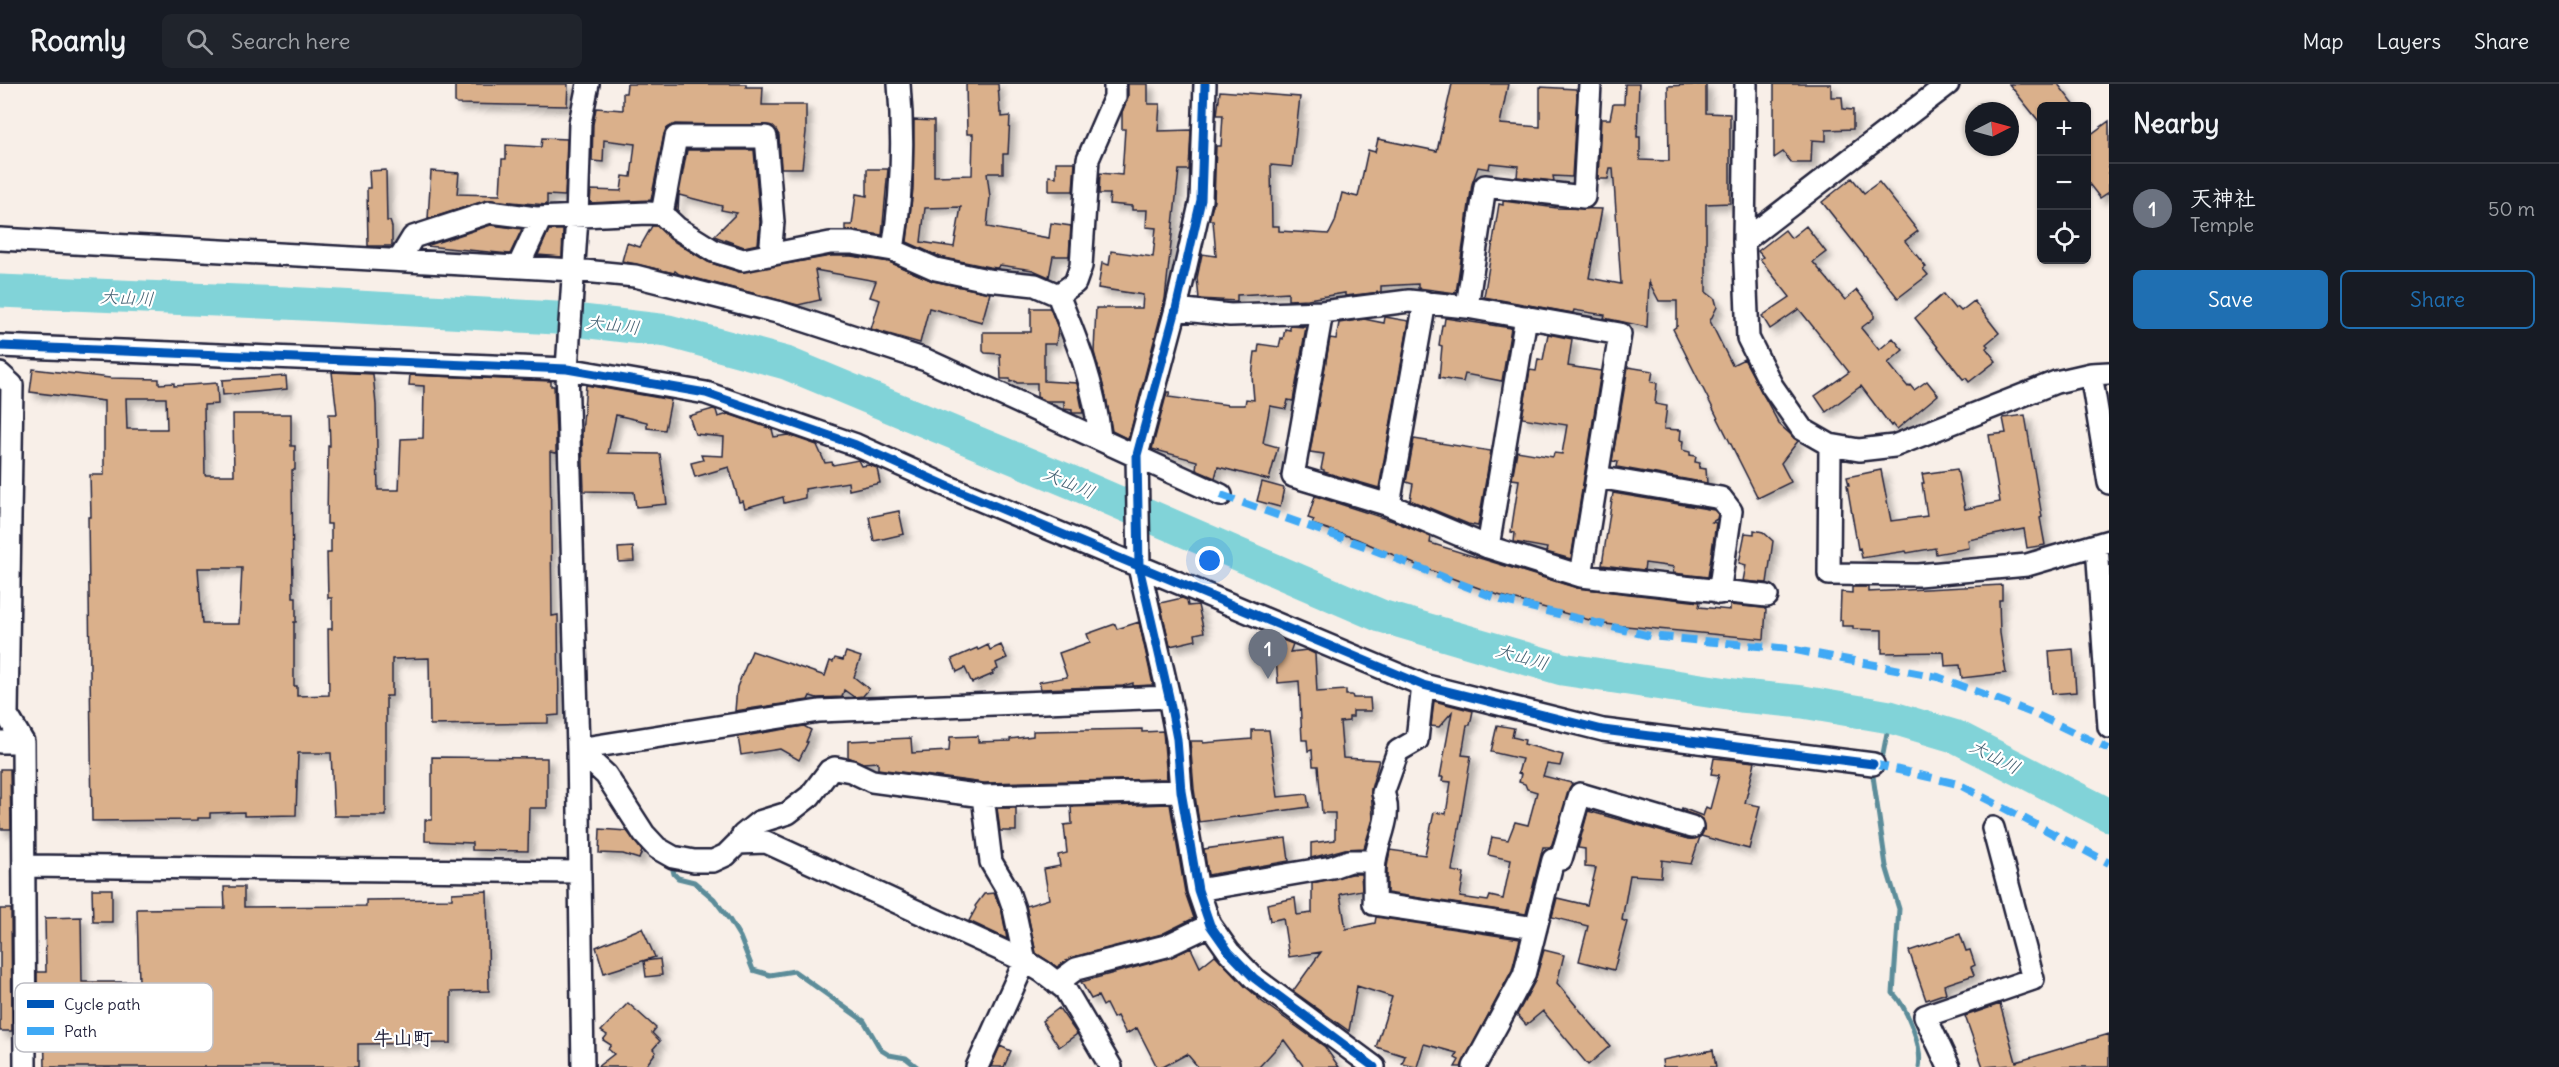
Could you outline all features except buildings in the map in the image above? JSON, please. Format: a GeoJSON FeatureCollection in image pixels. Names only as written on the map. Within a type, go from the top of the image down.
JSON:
{"type":"FeatureCollection","features":[{"type":"Feature","properties":{"kind":"street"},"geometry":{"type":"LineString","coordinates":[[583,1067],[568,361],[580,123],[588,84]]}},
{"type":"Feature","properties":{"kind":"street"},"geometry":{"type":"LineString","coordinates":[[892,250],[900,206],[902,115],[899,84]]}},
{"type":"Feature","properties":{"kind":"street"},"geometry":{"type":"LineString","coordinates":[[1058,295],[1075,283],[1081,266],[1088,159],[1115,97],[1115,84]]}},
{"type":"Feature","properties":{"kind":"street"},"geometry":{"type":"LineString","coordinates":[[1205,84],[1201,200],[1176,309],[1137,456],[1139,566],[1177,739],[1180,791],[1198,890],[1210,925],[1229,952],[1254,978],[1361,1063]]}},
{"type":"Feature","properties":{"kind":"street"},"geometry":{"type":"LineString","coordinates":[[1467,307],[1485,186],[1584,197],[1590,84]]}},
{"type":"Feature","properties":{"kind":"street"},"geometry":{"type":"LineString","coordinates":[[1746,84],[1744,241],[1748,338],[1772,386],[1802,429],[1830,445],[1859,450],[1894,446],[2056,382],[2100,373],[2109,483]]}},
{"type":"Feature","properties":{"kind":"street"},"geometry":{"type":"LineString","coordinates":[[1744,241],[1948,84]]}},
{"type":"Feature","properties":{"kind":"street"},"geometry":{"type":"LineString","coordinates":[[662,214],[676,137],[766,138],[773,222],[770,255]]}},
{"type":"Feature","properties":{"kind":"street"},"geometry":{"type":"LineString","coordinates":[[399,260],[413,237],[490,212],[541,218],[662,214],[677,228],[714,251],[743,260],[830,243],[852,243],[892,250],[936,269],[987,280],[1035,285],[1058,295],[1084,357],[1096,401],[1100,438]]}},
{"type":"Feature","properties":{"kind":"street"},"geometry":{"type":"LineString","coordinates":[[518,267],[541,218]]}},
{"type":"Feature","properties":{"kind":"street"},"geometry":{"type":"LineString","coordinates":[[0,239],[399,260],[518,267],[574,274],[635,276],[781,313],[926,360],[1221,495]]}},
{"type":"Feature","properties":{"kind":"street"},"geometry":{"type":"LineString","coordinates":[[1176,309],[1230,315],[1322,312],[1409,301],[1467,307],[1620,334],[1581,576]]}},
{"type":"Feature","properties":{"kind":"street"},"geometry":{"type":"LineString","coordinates":[[1389,505],[1425,302]]}},
{"type":"Feature","properties":{"kind":"street"},"geometry":{"type":"LineString","coordinates":[[1322,312],[1293,476],[1389,505],[1488,547],[1581,576],[1719,593],[1767,596]]}},
{"type":"Feature","properties":{"kind":"street"},"geometry":{"type":"LineString","coordinates":[[1488,547],[1526,317]]}},
{"type":"Feature","properties":{"kind":"street"},"geometry":{"type":"LineString","coordinates":[[0,346],[568,361],[706,393],[834,437],[1423,685],[1604,729],[1873,764]]}},
{"type":"Feature","properties":{"kind":"street"},"geometry":{"type":"LineString","coordinates":[[0,374],[12,385],[5,544],[4,715],[23,742],[25,983]]}},
{"type":"Feature","properties":{"kind":"street"},"geometry":{"type":"LineString","coordinates":[[1830,445],[1829,574],[1918,575],[2027,565],[2103,543],[2107,735]]}},
{"type":"Feature","properties":{"kind":"street"},"geometry":{"type":"LineString","coordinates":[[1597,477],[1720,498],[1731,511],[1719,593]]}},
{"type":"Feature","properties":{"kind":"street"},"geometry":{"type":"LineString","coordinates":[[1423,685],[1417,740],[1398,751],[1383,793],[1388,803],[1387,818],[1375,861],[1374,904],[1536,928]]}},
{"type":"Feature","properties":{"kind":"street"},"geometry":{"type":"LineString","coordinates":[[578,749],[819,711],[1169,697]]}},
{"type":"Feature","properties":{"kind":"street"},"geometry":{"type":"LineString","coordinates":[[0,742],[23,742]]}},
{"type":"Feature","properties":{"kind":"street"},"geometry":{"type":"LineString","coordinates":[[578,749],[606,775],[644,834],[673,857],[694,861],[713,861],[726,855],[743,835],[759,822],[788,813],[810,796],[829,771],[835,768],[851,771],[873,781],[983,796],[1180,791]]}},
{"type":"Feature","properties":{"kind":"street"},"geometry":{"type":"LineString","coordinates":[[1474,1067],[1524,975],[1553,860],[1562,859],[1580,794],[1692,827]]}},
{"type":"Feature","properties":{"kind":"street"},"geometry":{"type":"LineString","coordinates":[[977,1067],[1025,961],[1014,909],[1007,889],[991,862],[983,796]]}},
{"type":"Feature","properties":{"kind":"street"},"geometry":{"type":"LineString","coordinates":[[1949,1067],[1925,1016],[2033,979],[1993,828]]}},
{"type":"Feature","properties":{"kind":"street"},"geometry":{"type":"LineString","coordinates":[[738,843],[766,842],[1025,961],[1065,989],[1111,1067]]}},
{"type":"Feature","properties":{"kind":"street"},"geometry":{"type":"LineString","coordinates":[[1198,890],[1332,867],[1349,861],[1375,861]]}},
{"type":"Feature","properties":{"kind":"street"},"geometry":{"type":"LineString","coordinates":[[24,866],[580,872]]}},
{"type":"Feature","properties":{"kind":"street"},"geometry":{"type":"LineString","coordinates":[[1057,983],[1076,969],[1166,946],[1210,925]]}},
{"type":"Feature","properties":{"kind":"street"},"geometry":{"type":"LineString","coordinates":[[25,1052],[25,1067]]}},
{"type":"Feature","properties":{"kind":"waterway","name":"大山川"},"geometry":{"type":"LineString","coordinates":[[0,291],[285,303],[556,318],[668,331],[786,363],[1076,484],[1381,616],[1562,669],[1741,696],[1803,702],[1890,717],[1957,737],[2109,815]]}},
{"type":"Feature","properties":{"kind":"waterway"},"geometry":{"type":"LineString","coordinates":[[1890,717],[1883,754],[1873,776],[1886,866],[1899,909],[1893,993],[1904,1008],[1913,1028],[1919,1049],[1919,1067]]}},
{"type":"Feature","properties":{"kind":"waterway"},"geometry":{"type":"LineString","coordinates":[[671,862],[674,874],[678,878],[694,882],[714,899],[740,937],[753,970],[770,975],[794,971],[864,1021],[881,1050],[889,1055],[906,1058],[917,1067]]}},
{"type":"Feature","properties":{"kind":"marked path"},"geometry":{"type":"LineString","coordinates":[[1221,495],[1367,547],[1501,600],[1650,636],[1790,649],[1938,677],[2035,714],[2109,749]]}},
{"type":"Feature","properties":{"kind":"marked path"},"geometry":{"type":"LineString","coordinates":[[1873,764],[1958,784],[2109,863]]}},
{"type":"Feature","properties":{"kind":"cycle path"},"geometry":{"type":"LineString","coordinates":[[1205,84],[1201,200],[1176,309],[1137,455],[1139,567],[1177,739],[1181,791],[1198,890],[1210,925],[1229,952],[1254,978],[1374,1067]]}},
{"type":"Feature","properties":{"kind":"cycle path"},"geometry":{"type":"LineString","coordinates":[[0,346],[567,369],[706,393],[856,445],[954,489],[1423,685],[1603,730],[1873,764]]}},
{"type":"Feature","properties":{"kind":"place","name":"天神社"},"geometry":{"type":"Point","coordinates":[1268,679]}},
{"type":"Feature","properties":{"kind":"district","name":"牛山町"},"geometry":{"type":"Point","coordinates":[403,1038]}}]}
